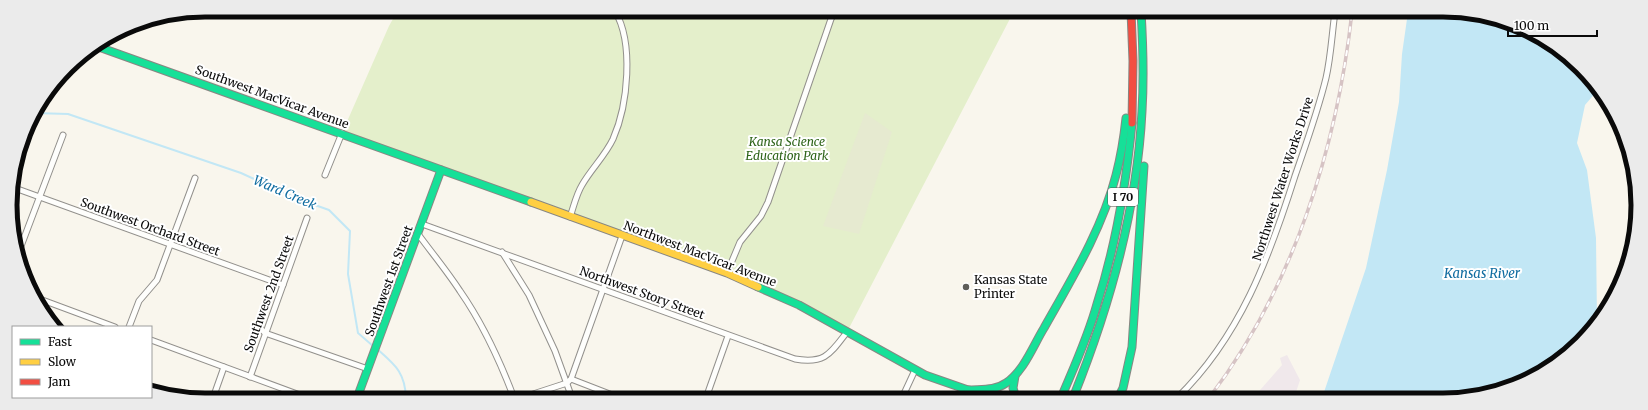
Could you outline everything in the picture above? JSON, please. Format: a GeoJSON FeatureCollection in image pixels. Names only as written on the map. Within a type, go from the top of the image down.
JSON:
{"type":"FeatureCollection","features":[{"type":"Feature","properties":{"kind":"main road","name":"I 70"},"geometry":{"type":"LineString","coordinates":[[1064,393],[1072,376],[1088,333],[1101,292],[1120,220],[1130,147],[1133,112],[1134,61],[1131,17]]}},
{"type":"Feature","properties":{"kind":"main road","name":"I 70"},"geometry":{"type":"LineString","coordinates":[[1074,393],[1086,367],[1111,295],[1123,253],[1138,172],[1143,110],[1144,70],[1142,17]]}},
{"type":"Feature","properties":{"kind":"main road","name":"Southwest MacVicar Avenue"},"geometry":{"type":"LineString","coordinates":[[102,48],[342,133],[441,170]]}},
{"type":"Feature","properties":{"kind":"main road"},"geometry":{"type":"LineString","coordinates":[[968,390],[999,387],[1015,376],[1082,261],[1105,210],[1121,156],[1134,61]]}},
{"type":"Feature","properties":{"kind":"main road"},"geometry":{"type":"LineString","coordinates":[[1120,393],[1128,367],[1133,340],[1145,152],[1143,110]]}},
{"type":"Feature","properties":{"kind":"main road","name":"Northwest MacVicar Avenue"},"geometry":{"type":"LineString","coordinates":[[441,170],[727,273],[799,305],[915,370],[943,382],[981,393]]}},
{"type":"Feature","properties":{"kind":"main road","name":"Southwest 1st Street"},"geometry":{"type":"LineString","coordinates":[[359,393],[441,170]]}},
{"type":"Feature","properties":{"kind":"main road"},"geometry":{"type":"LineString","coordinates":[[1014,393],[1013,388],[1015,376]]}},
{"type":"Feature","properties":{"kind":"street"},"geometry":{"type":"LineString","coordinates":[[570,217],[582,184],[601,159],[612,140],[620,118],[625,83],[626,45],[621,23],[618,17]]}},
{"type":"Feature","properties":{"kind":"street"},"geometry":{"type":"LineString","coordinates":[[727,273],[740,242],[761,216],[768,202],[833,17]]}},
{"type":"Feature","properties":{"kind":"street","name":"Northwest Water Works Drive"},"geometry":{"type":"LineString","coordinates":[[1182,393],[1200,375],[1225,341],[1254,287],[1271,250],[1326,79],[1334,17]]}},
{"type":"Feature","properties":{"kind":"street"},"geometry":{"type":"LineString","coordinates":[[326,175],[342,133]]}},
{"type":"Feature","properties":{"kind":"street"},"geometry":{"type":"LineString","coordinates":[[21,245],[62,135]]}},
{"type":"Feature","properties":{"kind":"street"},"geometry":{"type":"LineString","coordinates":[[129,326],[139,301],[156,280],[195,178]]}},
{"type":"Feature","properties":{"kind":"street","name":"Southwest Orchard Street"},"geometry":{"type":"LineString","coordinates":[[18,189],[283,285]]}},
{"type":"Feature","properties":{"kind":"street","name":"Southwest 2nd Street"},"geometry":{"type":"LineString","coordinates":[[250,377],[306,218]]}},
{"type":"Feature","properties":{"kind":"street","name":"Northwest Story Street"},"geometry":{"type":"LineString","coordinates":[[422,224],[795,359],[813,360],[828,355],[847,332]]}},
{"type":"Feature","properties":{"kind":"street"},"geometry":{"type":"LineString","coordinates":[[418,234],[461,291],[478,320],[498,360],[512,393]]}},
{"type":"Feature","properties":{"kind":"street"},"geometry":{"type":"LineString","coordinates":[[569,381],[622,236]]}},
{"type":"Feature","properties":{"kind":"street"},"geometry":{"type":"LineString","coordinates":[[502,252],[529,295],[569,381],[571,393]]}},
{"type":"Feature","properties":{"kind":"street"},"geometry":{"type":"LineString","coordinates":[[43,300],[111,326]]}},
{"type":"Feature","properties":{"kind":"street"},"geometry":{"type":"LineString","coordinates":[[260,328],[265,332],[368,369]]}},
{"type":"Feature","properties":{"kind":"street"},"geometry":{"type":"LineString","coordinates":[[708,393],[728,336]]}},
{"type":"Feature","properties":{"kind":"street"},"geometry":{"type":"LineString","coordinates":[[152,340],[294,393]]}},
{"type":"Feature","properties":{"kind":"street"},"geometry":{"type":"LineString","coordinates":[[215,393],[224,367]]}},
{"type":"Feature","properties":{"kind":"street"},"geometry":{"type":"LineString","coordinates":[[904,393],[915,370]]}},
{"type":"Feature","properties":{"kind":"street"},"geometry":{"type":"LineString","coordinates":[[536,393],[569,381],[605,393]]}},
{"type":"Feature","properties":{"kind":"shaded area"},"geometry":{"type":"Polygon","coordinates":[[[1287,355],[1300,380],[1296,393],[1257,393],[1282,365],[1280,358],[1287,355]]]}},
{"type":"Feature","properties":{"kind":"green space","name":"Kansa Science Education Park"},"geometry":{"type":"Polygon","coordinates":[[[394,17],[1011,17],[847,332],[727,273],[342,133],[394,17]]]}},
{"type":"Feature","properties":{"kind":"green space"},"geometry":{"type":"Polygon","coordinates":[[[865,113],[892,132],[859,234],[823,226],[865,113]]]}},
{"type":"Feature","properties":{"kind":"water","name":"Kansas River"},"geometry":{"type":"Polygon","coordinates":[[[1407,17],[1455,17],[1492,23],[1515,31],[1537,42],[1576,72],[1592,91],[1594,94],[1585,105],[1577,143],[1587,170],[1596,238],[1597,312],[1576,338],[1557,354],[1526,374],[1492,387],[1455,393],[1324,393],[1366,268],[1387,170],[1399,102],[1402,54],[1407,17]]]}},
{"type":"Feature","properties":{"kind":"waterway","name":"Ward Creek"},"geometry":{"type":"LineString","coordinates":[[41,113],[68,114],[241,173],[298,199],[329,210],[350,231],[348,274],[358,333],[373,346]]}},
{"type":"Feature","properties":{"kind":"waterway","name":"Ward Creek"},"geometry":{"type":"LineString","coordinates":[[377,349],[398,370],[404,382],[405,393]]}},
{"type":"Feature","properties":{"kind":"railway"},"geometry":{"type":"LineString","coordinates":[[1212,393],[1239,355],[1265,310],[1287,263],[1306,215],[1322,165],[1335,114],[1345,63],[1351,17]]}},
{"type":"Feature","properties":{"kind":"traffic: fast"},"geometry":{"type":"LineString","coordinates":[[1075,393],[1099,328],[1110,293],[1120,258],[1128,221],[1139,148],[1143,99],[1141,17]]}},
{"type":"Feature","properties":{"kind":"traffic: fast"},"geometry":{"type":"LineString","coordinates":[[102,48],[531,202]]}},
{"type":"Feature","properties":{"kind":"traffic: fast"},"geometry":{"type":"LineString","coordinates":[[968,390],[988,389],[1002,386],[1018,372],[1028,358],[1085,254],[1103,215],[1118,168],[1126,118]]}},
{"type":"Feature","properties":{"kind":"traffic: fast"},"geometry":{"type":"LineString","coordinates":[[1063,393],[1089,328],[1110,260],[1127,169],[1132,123]]}},
{"type":"Feature","properties":{"kind":"traffic: fast"},"geometry":{"type":"LineString","coordinates":[[1120,393],[1123,388],[1132,347],[1144,166]]}},
{"type":"Feature","properties":{"kind":"traffic: fast"},"geometry":{"type":"LineString","coordinates":[[359,393],[441,170]]}},
{"type":"Feature","properties":{"kind":"traffic: fast"},"geometry":{"type":"LineString","coordinates":[[758,287],[799,305],[925,375],[968,390],[984,393]]}},
{"type":"Feature","properties":{"kind":"traffic: fast"},"geometry":{"type":"LineString","coordinates":[[1014,393],[1013,388],[1015,376]]}},
{"type":"Feature","properties":{"kind":"traffic: slow"},"geometry":{"type":"LineString","coordinates":[[531,202],[727,273],[758,287]]}},
{"type":"Feature","properties":{"kind":"traffic: jam"},"geometry":{"type":"LineString","coordinates":[[1131,17],[1133,61],[1132,123]]}},
{"type":"Feature","properties":{"kind":"place","name":"Kansas State Printer"},"geometry":{"type":"Point","coordinates":[966,287]}}]}
